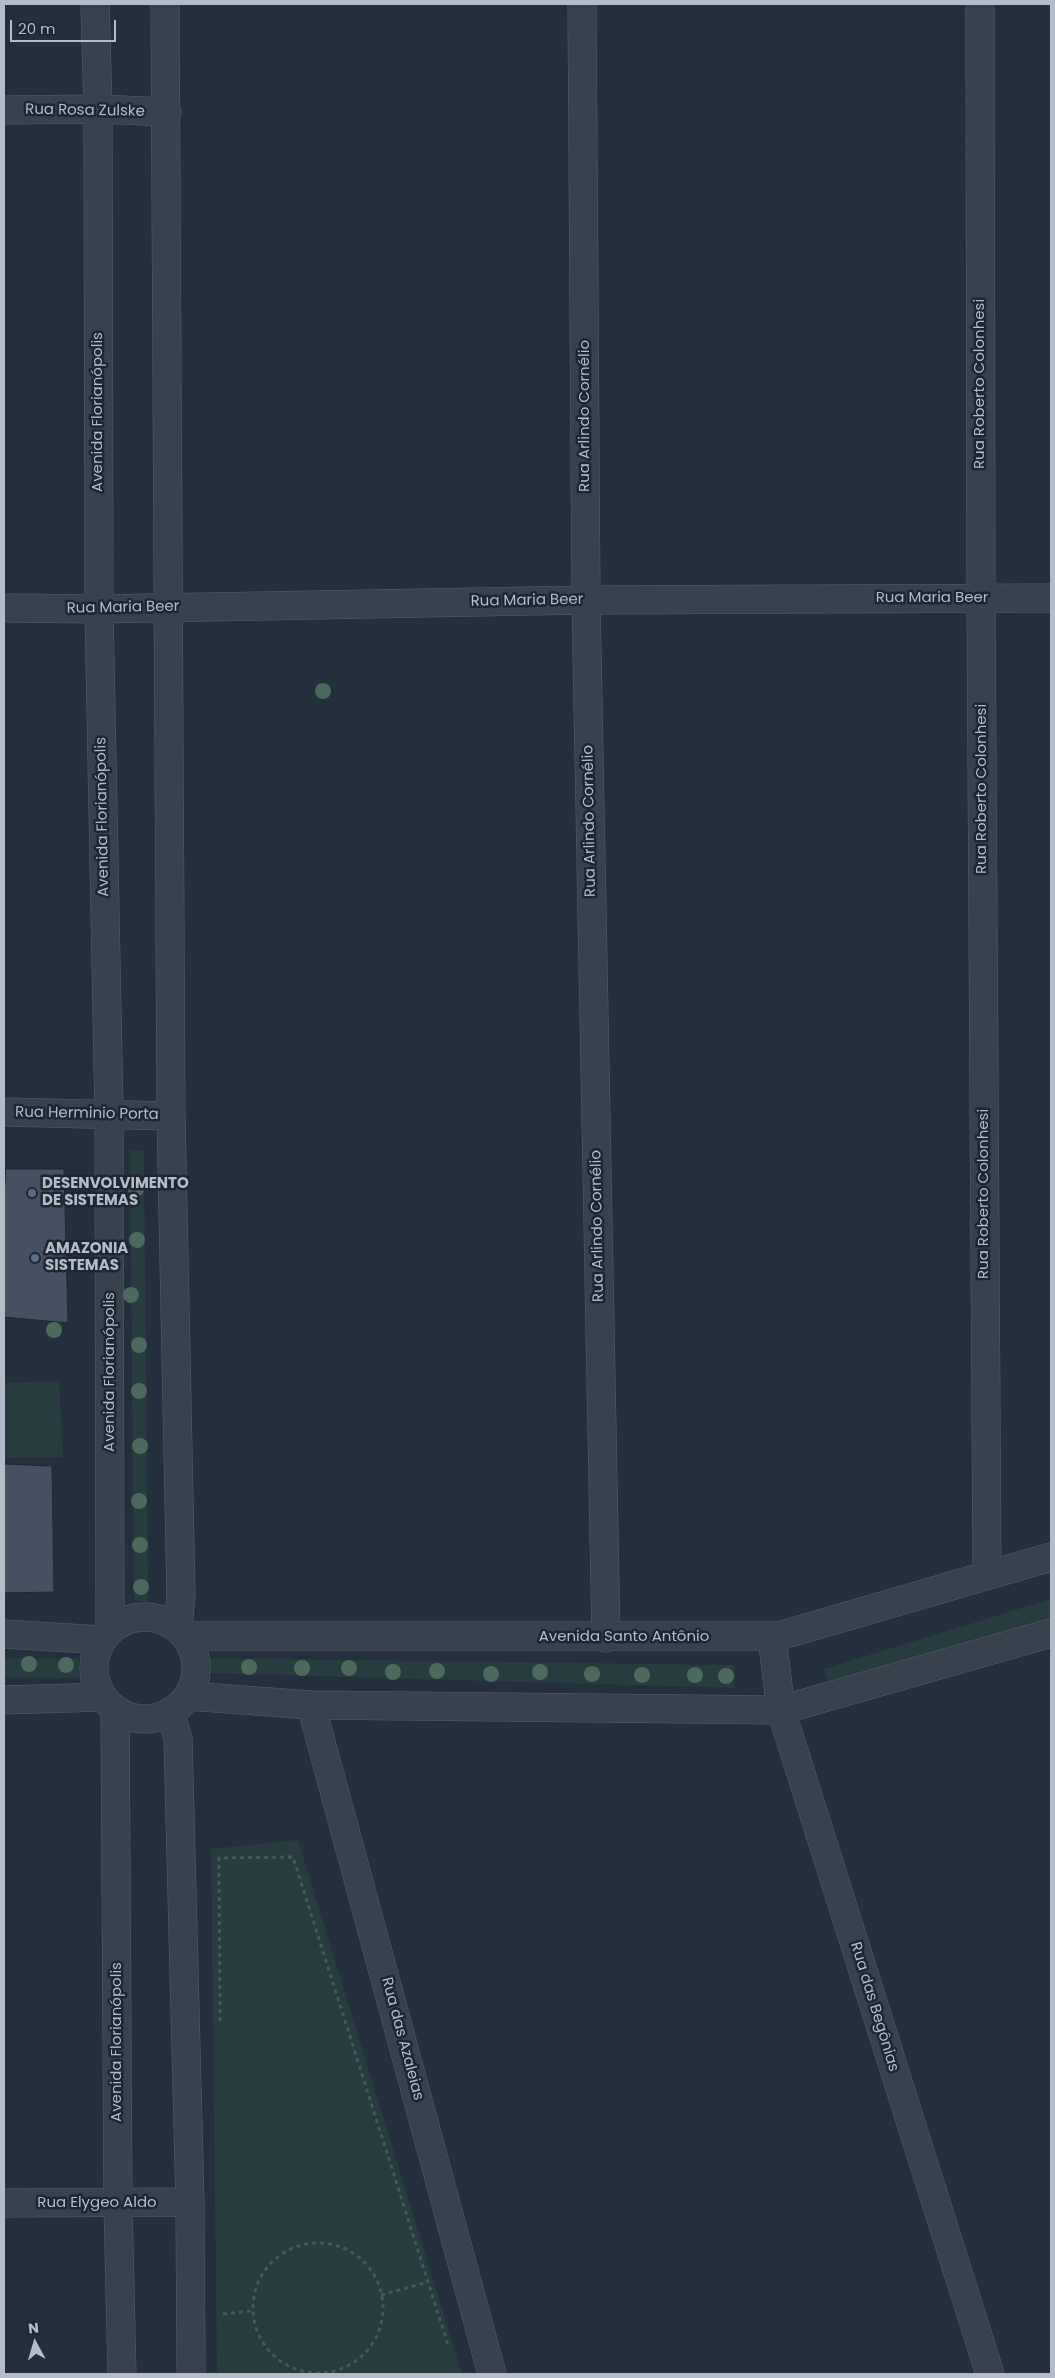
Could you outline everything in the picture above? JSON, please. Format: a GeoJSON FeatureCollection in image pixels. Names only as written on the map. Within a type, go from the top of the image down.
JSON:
{"type":"FeatureCollection","features":[{"type":"Feature","properties":{"kind":"street","name":"Avenida Florianópolis"},"geometry":{"type":"LineString","coordinates":[[95,4],[98,109],[99,609],[109,1113],[106,1635]]}},
{"type":"Feature","properties":{"kind":"street"},"geometry":{"type":"LineString","coordinates":[[165,4],[171,1116],[182,1632],[195,1655],[196,1669],[196,1676],[179,1704],[178,1739],[190,2202],[191,2374]]}},
{"type":"Feature","properties":{"kind":"street","name":"Rua Arlindo Cornélio"},"geometry":{"type":"LineString","coordinates":[[582,4],[586,600],[606,1638]]}},
{"type":"Feature","properties":{"kind":"street","name":"Rua Roberto Colonhesi"},"geometry":{"type":"LineString","coordinates":[[980,4],[980,598],[987,1575]]}},
{"type":"Feature","properties":{"kind":"street","name":"Rua Rosa Zulske"},"geometry":{"type":"LineString","coordinates":[[4,110],[98,109],[167,112]]}},
{"type":"Feature","properties":{"kind":"street","name":"Rua Maria Beer"},"geometry":{"type":"LineString","coordinates":[[4,608],[99,609],[586,600],[1051,598]]}},
{"type":"Feature","properties":{"kind":"street","name":"Rua Herminio Porta"},"geometry":{"type":"LineString","coordinates":[[4,1112],[109,1113],[171,1116]]}},
{"type":"Feature","properties":{"kind":"street","name":"Avenida Santo Antônio"},"geometry":{"type":"LineString","coordinates":[[182,1632],[606,1638],[772,1637],[1051,1557]]}},
{"type":"Feature","properties":{"kind":"street"},"geometry":{"type":"LineString","coordinates":[[109,1703],[95,1679],[94,1659],[106,1635],[132,1618],[156,1618],[182,1632]]}},
{"type":"Feature","properties":{"kind":"street"},"geometry":{"type":"LineString","coordinates":[[4,1634],[106,1635]]}},
{"type":"Feature","properties":{"kind":"street"},"geometry":{"type":"LineString","coordinates":[[4,1700],[109,1703],[133,1717],[152,1718],[179,1704],[781,1710],[1051,1634]]}},
{"type":"Feature","properties":{"kind":"street","name":"Rua das Begônias"},"geometry":{"type":"LineString","coordinates":[[772,1637],[781,1710],[990,2374]]}},
{"type":"Feature","properties":{"kind":"street","name":"Avenida Florianópolis"},"geometry":{"type":"LineString","coordinates":[[109,1703],[122,2374]]}},
{"type":"Feature","properties":{"kind":"street","name":"Rua das Azaleias"},"geometry":{"type":"LineString","coordinates":[[311,1704],[492,2374]]}},
{"type":"Feature","properties":{"kind":"street","name":"Rua Elygeo Aldo"},"geometry":{"type":"LineString","coordinates":[[4,2203],[118,2204],[190,2202]]}},
{"type":"Feature","properties":{"kind":"path"},"geometry":{"type":"LineString","coordinates":[[219,1858],[293,1857],[448,2347]]}},
{"type":"Feature","properties":{"kind":"path"},"geometry":{"type":"LineString","coordinates":[[307,2243],[330,2244],[351,2251],[368,2266],[380,2285],[381,2295],[384,2307],[381,2328],[371,2347],[356,2361],[337,2371],[316,2374],[295,2370],[276,2360],[262,2345],[254,2326],[252,2311],[256,2284],[268,2264],[286,2251],[307,2243]]}},
{"type":"Feature","properties":{"kind":"path"},"geometry":{"type":"LineString","coordinates":[[381,2295],[428,2282]]}},
{"type":"Feature","properties":{"kind":"path"},"geometry":{"type":"LineString","coordinates":[[222,2314],[252,2311]]}},
{"type":"Feature","properties":{"kind":"green space"},"geometry":{"type":"Polygon","coordinates":[[[130,1150],[144,1151],[148,1602],[134,1600],[130,1150]]]}},
{"type":"Feature","properties":{"kind":"green space"},"geometry":{"type":"Polygon","coordinates":[[[59,1381],[63,1457],[4,1458],[4,1383],[59,1381]]]}},
{"type":"Feature","properties":{"kind":"green space"},"geometry":{"type":"Polygon","coordinates":[[[1051,1599],[1051,1619],[830,1686],[824,1669],[1051,1599]]]}},
{"type":"Feature","properties":{"kind":"green space"},"geometry":{"type":"Polygon","coordinates":[[[4,1658],[79,1659],[79,1678],[4,1677],[4,1658]]]}},
{"type":"Feature","properties":{"kind":"green space"},"geometry":{"type":"Polygon","coordinates":[[[207,1658],[735,1665],[735,1688],[207,1673],[207,1658]]]}},
{"type":"Feature","properties":{"kind":"green space"},"geometry":{"type":"Polygon","coordinates":[[[298,1840],[462,2374],[217,2374],[211,1849],[298,1840]]]}},
{"type":"Feature","properties":{"kind":"building","name":"AMAZONIA SISTEMAS"},"geometry":{"type":"Polygon","coordinates":[[[6,1169],[64,1169],[68,1323],[4,1317],[4,1199],[6,1169]]]}},
{"type":"Feature","properties":{"kind":"building"},"geometry":{"type":"Polygon","coordinates":[[[4,1464],[52,1466],[54,1592],[4,1593],[4,1464]]]}},
{"type":"Feature","properties":{"kind":"place","name":"DESENVOLVIMENTO DE SISTEMAS"},"geometry":{"type":"Point","coordinates":[32,1193]}},
{"type":"Feature","properties":{"kind":"place","name":"AMAZONIA SISTEMAS"},"geometry":{"type":"Point","coordinates":[35,1258]}}]}
